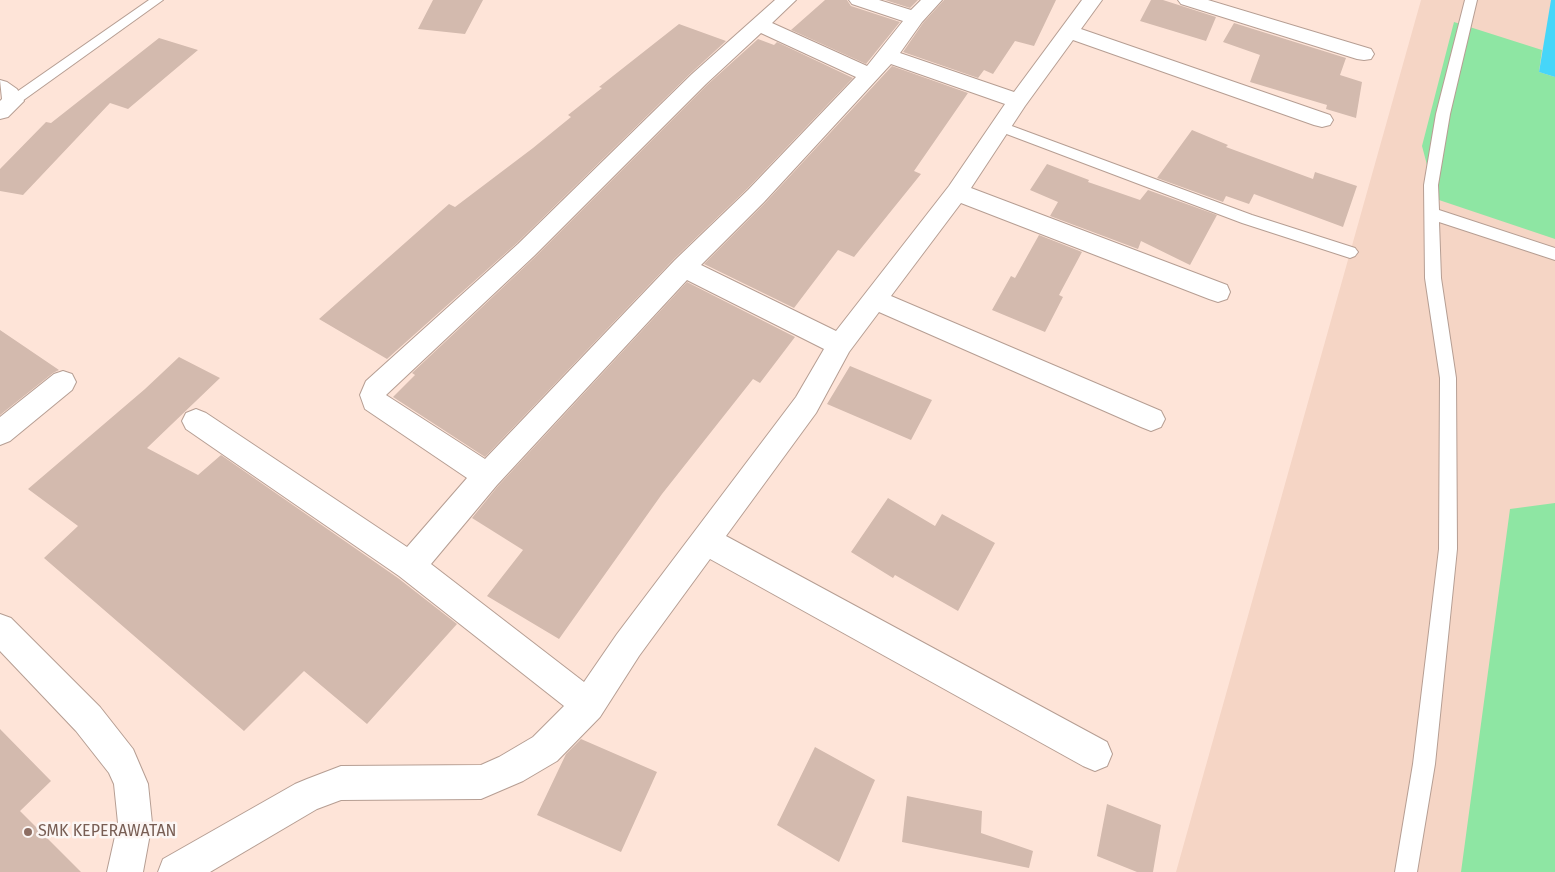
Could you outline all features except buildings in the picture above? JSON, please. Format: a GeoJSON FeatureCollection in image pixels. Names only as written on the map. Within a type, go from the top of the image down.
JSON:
{"type":"FeatureCollection","features":[{"type":"Feature","properties":{"kind":"street"},"geometry":{"type":"LineString","coordinates":[[487,476],[374,401],[375,389],[526,250],[699,79],[786,0]]}},
{"type":"Feature","properties":{"kind":"street"},"geometry":{"type":"LineString","coordinates":[[858,0],[924,9]]}},
{"type":"Feature","properties":{"kind":"street"},"geometry":{"type":"LineString","coordinates":[[176,872],[307,796],[341,783],[480,782],[511,769],[545,749],[588,705],[628,645],[806,405],[840,345],[957,192],[1018,101],[1092,0]]}},
{"type":"Feature","properties":{"kind":"street"},"geometry":{"type":"LineString","coordinates":[[1188,0],[1364,54]]}},
{"type":"Feature","properties":{"kind":"street"},"geometry":{"type":"LineString","coordinates":[[410,566],[487,476],[684,267],[756,196],[870,75],[924,9]]}},
{"type":"Feature","properties":{"kind":"street"},"geometry":{"type":"LineString","coordinates":[[759,25],[870,75]]}},
{"type":"Feature","properties":{"kind":"street"},"geometry":{"type":"LineString","coordinates":[[1069,32],[1322,120]]}},
{"type":"Feature","properties":{"kind":"street"},"geometry":{"type":"LineString","coordinates":[[887,56],[1018,101]]}},
{"type":"Feature","properties":{"kind":"street"},"geometry":{"type":"LineString","coordinates":[[957,192],[1218,292]]}},
{"type":"Feature","properties":{"kind":"street"},"geometry":{"type":"LineString","coordinates":[[684,267],[840,345]]}},
{"type":"Feature","properties":{"kind":"street"},"geometry":{"type":"LineString","coordinates":[[876,300],[1151,419]]}},
{"type":"Feature","properties":{"kind":"street"},"geometry":{"type":"LineString","coordinates":[[0,433],[64,382]]}},
{"type":"Feature","properties":{"kind":"street"},"geometry":{"type":"LineString","coordinates":[[196,421],[410,566],[588,705]]}},
{"type":"Feature","properties":{"kind":"street"},"geometry":{"type":"LineString","coordinates":[[706,541],[1095,754]]}},
{"type":"Feature","properties":{"kind":"street"},"geometry":{"type":"LineString","coordinates":[[0,630],[88,719],[122,761],[131,784],[135,823],[125,872]]}},
{"type":"Feature","properties":{"kind":"lane"},"geometry":{"type":"LineString","coordinates":[[4,100],[157,0]]}},
{"type":"Feature","properties":{"kind":"lane"},"geometry":{"type":"LineString","coordinates":[[1406,872],[1424,764],[1448,550],[1448,378],[1433,278],[1431,185],[1443,114],[1471,0]]}},
{"type":"Feature","properties":{"kind":"lane"},"geometry":{"type":"LineString","coordinates":[[1001,127],[1247,219],[1350,252]]}},
{"type":"Feature","properties":{"kind":"lane"},"geometry":{"type":"LineString","coordinates":[[1433,214],[1555,254]]}},
{"type":"Feature","properties":{"kind":"shaded area"},"geometry":{"type":"Polygon","coordinates":[[[1421,0],[1555,0],[1555,872],[1176,872],[1421,0]]]}},
{"type":"Feature","properties":{"kind":"green space"},"geometry":{"type":"Polygon","coordinates":[[[1454,22],[1542,50],[1539,72],[1555,77],[1555,239],[1436,199],[1422,146],[1454,22]]]}},
{"type":"Feature","properties":{"kind":"green space"},"geometry":{"type":"Polygon","coordinates":[[[1555,503],[1555,872],[1461,872],[1510,509],[1555,503]]]}},
{"type":"Feature","properties":{"kind":"water"},"geometry":{"type":"Polygon","coordinates":[[[1551,0],[1555,0],[1555,77],[1539,72],[1551,0]]]}},
{"type":"Feature","properties":{"kind":"place","name":"SMK KEPERAWATAN"},"geometry":{"type":"Point","coordinates":[28,832]}}]}
